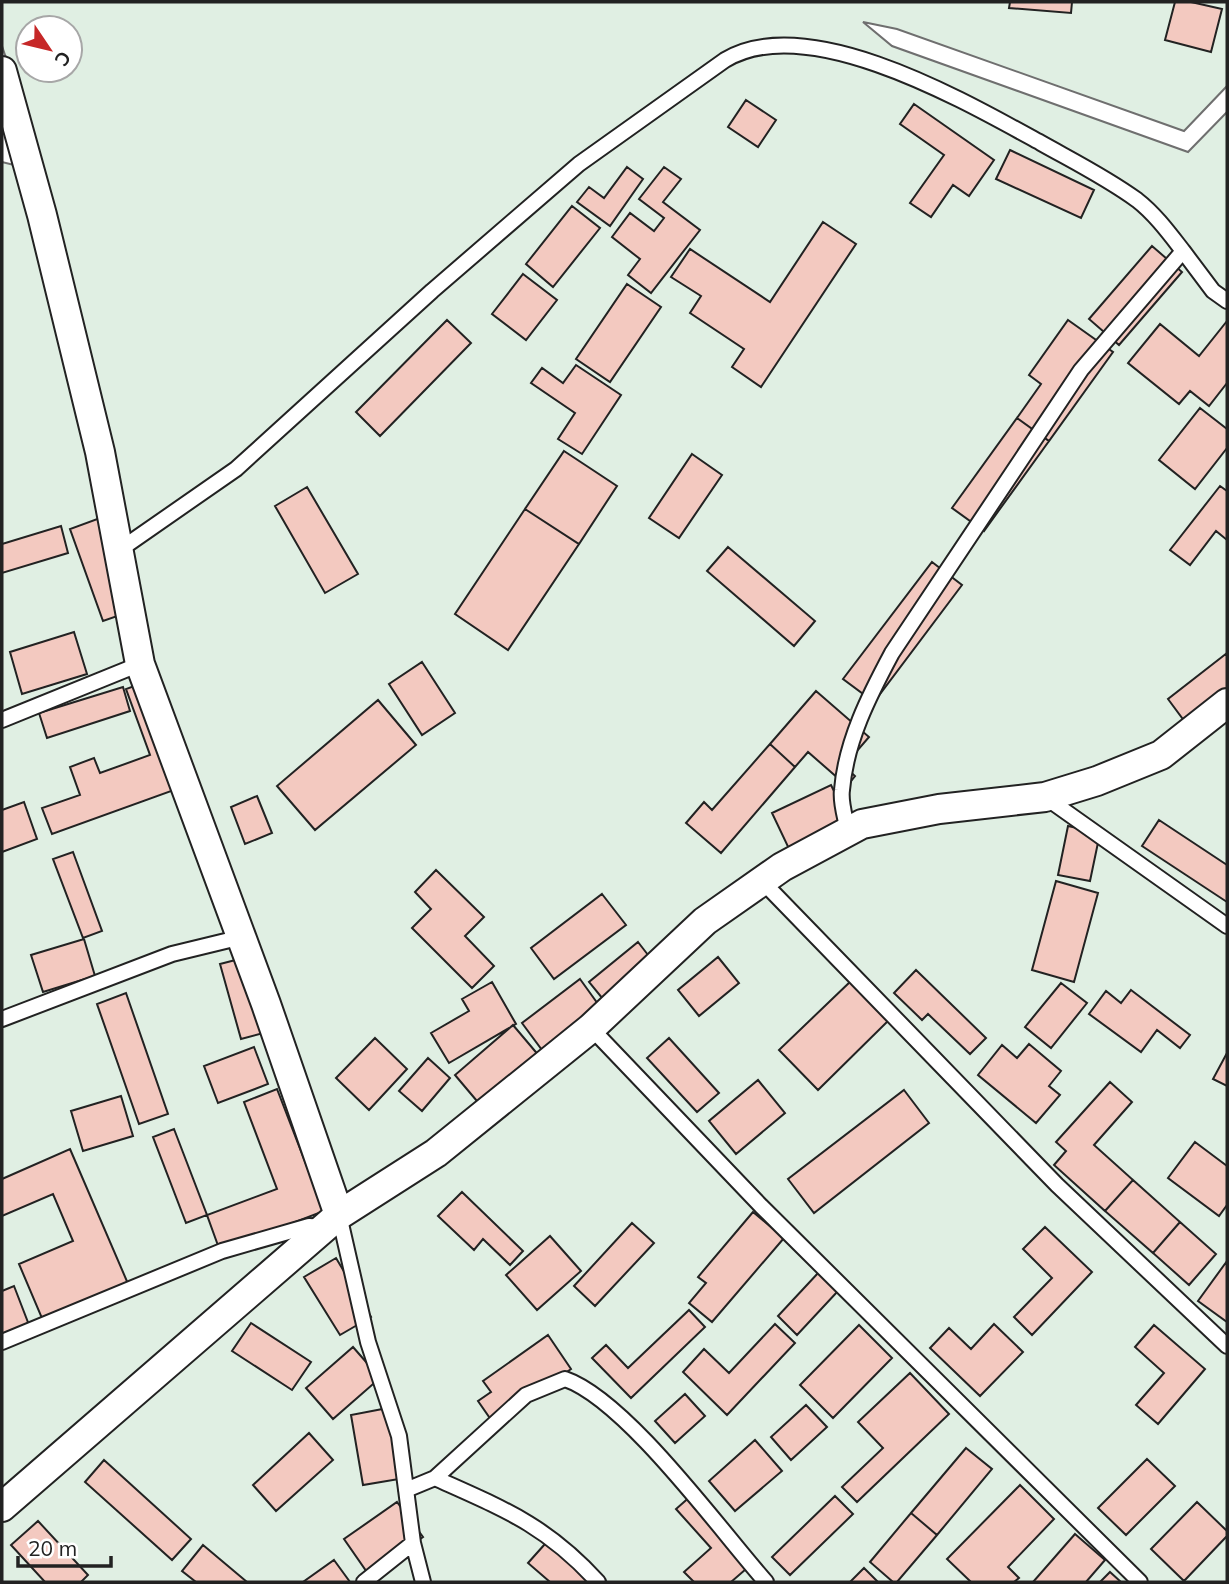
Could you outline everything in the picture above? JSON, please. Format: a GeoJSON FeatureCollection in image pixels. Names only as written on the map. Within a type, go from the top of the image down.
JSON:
{"type":"FeatureCollection","features":[{"type":"Feature","properties":{"kind":"street"},"geometry":{"type":"LineString","coordinates":[[2,71],[49,241],[100,452],[139,663],[242,937],[332,1221]]}},
{"type":"Feature","properties":{"kind":"street"},"geometry":{"type":"LineString","coordinates":[[2,1507],[332,1221],[436,1153],[591,1028],[705,921],[762,881],[862,824],[939,809],[1045,797],[1161,755],[1227,703]]}},
{"type":"Feature","properties":{"kind":"lane"},"geometry":{"type":"LineString","coordinates":[[118,551],[236,469],[432,291],[579,164],[725,60],[739,52],[762,45],[817,49],[892,69],[947,93],[1102,178],[1137,201],[1160,221],[1213,291],[1227,301]]}},
{"type":"Feature","properties":{"kind":"lane"},"geometry":{"type":"LineString","coordinates":[[848,832],[841,792],[850,745],[873,688],[892,653],[1081,370],[1183,251]]}},
{"type":"Feature","properties":{"kind":"lane"},"geometry":{"type":"LineString","coordinates":[[2,720],[139,663]]}},
{"type":"Feature","properties":{"kind":"lane"},"geometry":{"type":"LineString","coordinates":[[1045,797],[1227,926]]}},
{"type":"Feature","properties":{"kind":"lane"},"geometry":{"type":"LineString","coordinates":[[762,881],[1057,1185],[1227,1346]]}},
{"type":"Feature","properties":{"kind":"lane"},"geometry":{"type":"LineString","coordinates":[[2,1019],[172,954],[242,937]]}},
{"type":"Feature","properties":{"kind":"lane"},"geometry":{"type":"LineString","coordinates":[[591,1028],[761,1206],[1140,1582]]}},
{"type":"Feature","properties":{"kind":"lane"},"geometry":{"type":"LineString","coordinates":[[2,1342],[222,1251],[332,1221],[399,1436],[413,1543],[423,1582]]}},
{"type":"Feature","properties":{"kind":"lane"},"geometry":{"type":"LineString","coordinates":[[406,1490],[435,1478],[526,1395],[565,1379],[583,1385],[611,1407],[680,1481],[766,1582]]}},
{"type":"Feature","properties":{"kind":"lane"},"geometry":{"type":"LineString","coordinates":[[435,1478],[520,1516],[542,1530],[598,1582]]}},
{"type":"Feature","properties":{"kind":"lane"},"geometry":{"type":"LineString","coordinates":[[364,1582],[413,1543]]}},
{"type":"Feature","properties":{"kind":"green space"},"geometry":{"type":"Polygon","coordinates":[[[2,2],[1227,2],[1227,86],[1184,131],[897,29],[863,22],[892,46],[1188,152],[1227,112],[1227,1582],[2,1582],[2,162],[18,166],[8,64],[2,46],[2,2]]]}},
{"type":"Feature","properties":{"kind":"building"},"geometry":{"type":"Polygon","coordinates":[[[1010,2],[1072,2],[1071,13],[1009,8],[1010,2]]]}},
{"type":"Feature","properties":{"kind":"building"},"geometry":{"type":"Polygon","coordinates":[[[1175,2],[1191,2],[1222,9],[1211,52],[1165,40],[1175,2]]]}},
{"type":"Feature","properties":{"kind":"building"},"geometry":{"type":"Polygon","coordinates":[[[746,100],[776,120],[758,147],[728,127],[746,100]]]}},
{"type":"Feature","properties":{"kind":"building"},"geometry":{"type":"Polygon","coordinates":[[[914,104],[994,160],[969,196],[953,185],[931,217],[910,203],[944,155],[900,124],[914,104]]]}},
{"type":"Feature","properties":{"kind":"building"},"geometry":{"type":"Polygon","coordinates":[[[1010,150],[1094,190],[1081,218],[996,179],[1010,150]]]}},
{"type":"Feature","properties":{"kind":"building"},"geometry":{"type":"Polygon","coordinates":[[[627,167],[643,179],[610,226],[577,202],[589,187],[604,198],[627,167]]]}},
{"type":"Feature","properties":{"kind":"building"},"geometry":{"type":"Polygon","coordinates":[[[664,167],[681,179],[663,202],[700,230],[651,293],[628,275],[640,259],[612,237],[630,213],[654,231],[664,218],[639,199],[664,167]]]}},
{"type":"Feature","properties":{"kind":"building"},"geometry":{"type":"Polygon","coordinates":[[[572,206],[600,228],[553,287],[526,264],[572,206]]]}},
{"type":"Feature","properties":{"kind":"building"},"geometry":{"type":"Polygon","coordinates":[[[823,222],[856,244],[761,387],[732,367],[744,349],[690,313],[701,296],[671,277],[690,249],[770,302],[823,222]]]}},
{"type":"Feature","properties":{"kind":"building"},"geometry":{"type":"Polygon","coordinates":[[[1152,246],[1182,272],[1119,345],[1089,319],[1152,246]]]}},
{"type":"Feature","properties":{"kind":"building"},"geometry":{"type":"Polygon","coordinates":[[[523,274],[557,300],[526,340],[492,314],[523,274]]]}},
{"type":"Feature","properties":{"kind":"building"},"geometry":{"type":"Polygon","coordinates":[[[627,284],[661,307],[610,382],[576,359],[627,284]]]}},
{"type":"Feature","properties":{"kind":"building"},"geometry":{"type":"Polygon","coordinates":[[[447,320],[471,343],[380,436],[356,412],[447,320]]]}},
{"type":"Feature","properties":{"kind":"building"},"geometry":{"type":"Polygon","coordinates":[[[1068,320],[1113,352],[1049,441],[1017,418],[1041,384],[1029,375],[1068,320]]]}},
{"type":"Feature","properties":{"kind":"building"},"geometry":{"type":"Polygon","coordinates":[[[1227,321],[1227,383],[1209,406],[1190,391],[1179,404],[1128,363],[1160,324],[1199,356],[1227,321]]]}},
{"type":"Feature","properties":{"kind":"building"},"geometry":{"type":"Polygon","coordinates":[[[576,365],[621,395],[582,454],[558,439],[575,413],[531,383],[542,368],[563,383],[576,365]]]}},
{"type":"Feature","properties":{"kind":"building"},"geometry":{"type":"Polygon","coordinates":[[[1200,408],[1227,429],[1227,448],[1195,489],[1159,460],[1200,408]]]}},
{"type":"Feature","properties":{"kind":"building"},"geometry":{"type":"Polygon","coordinates":[[[1017,418],[1049,441],[984,531],[952,508],[1017,418]]]}},
{"type":"Feature","properties":{"kind":"building"},"geometry":{"type":"Polygon","coordinates":[[[564,451],[617,486],[579,544],[525,509],[564,451]]]}},
{"type":"Feature","properties":{"kind":"building"},"geometry":{"type":"Polygon","coordinates":[[[692,454],[722,475],[679,538],[649,518],[692,454]]]}},
{"type":"Feature","properties":{"kind":"building"},"geometry":{"type":"Polygon","coordinates":[[[1220,486],[1227,491],[1227,540],[1216,531],[1190,565],[1170,550],[1220,486]]]}},
{"type":"Feature","properties":{"kind":"building"},"geometry":{"type":"Polygon","coordinates":[[[307,487],[358,574],[325,593],[275,506],[307,487]]]}},
{"type":"Feature","properties":{"kind":"building"},"geometry":{"type":"Polygon","coordinates":[[[525,509],[579,544],[508,650],[455,614],[525,509]]]}},
{"type":"Feature","properties":{"kind":"building"},"geometry":{"type":"Polygon","coordinates":[[[100,518],[132,611],[103,621],[70,529],[100,518]]]}},
{"type":"Feature","properties":{"kind":"building"},"geometry":{"type":"Polygon","coordinates":[[[61,526],[68,553],[2,573],[2,544],[61,526]]]}},
{"type":"Feature","properties":{"kind":"building"},"geometry":{"type":"Polygon","coordinates":[[[728,547],[815,621],[794,646],[707,571],[728,547]]]}},
{"type":"Feature","properties":{"kind":"building"},"geometry":{"type":"Polygon","coordinates":[[[932,562],[962,585],[874,702],[843,679],[932,562]]]}},
{"type":"Feature","properties":{"kind":"building"},"geometry":{"type":"Polygon","coordinates":[[[74,632],[87,674],[22,694],[10,652],[74,632]]]}},
{"type":"Feature","properties":{"kind":"building"},"geometry":{"type":"Polygon","coordinates":[[[1227,653],[1227,702],[1191,730],[1168,699],[1227,653]]]}},
{"type":"Feature","properties":{"kind":"building"},"geometry":{"type":"Polygon","coordinates":[[[422,662],[455,713],[422,735],[389,684],[422,662]]]}},
{"type":"Feature","properties":{"kind":"building"},"geometry":{"type":"Polygon","coordinates":[[[151,680],[188,785],[52,834],[42,808],[80,795],[70,767],[94,758],[100,773],[150,755],[126,689],[151,680]]]}},
{"type":"Feature","properties":{"kind":"building"},"geometry":{"type":"Polygon","coordinates":[[[123,687],[130,711],[47,738],[39,713],[123,687]]]}},
{"type":"Feature","properties":{"kind":"building"},"geometry":{"type":"Polygon","coordinates":[[[816,691],[869,737],[844,766],[855,776],[847,786],[808,752],[795,767],[770,744],[816,691]]]}},
{"type":"Feature","properties":{"kind":"building"},"geometry":{"type":"Polygon","coordinates":[[[378,700],[416,745],[315,830],[277,786],[378,700]]]}},
{"type":"Feature","properties":{"kind":"building"},"geometry":{"type":"Polygon","coordinates":[[[770,744],[795,767],[721,853],[686,823],[704,802],[712,810],[770,744]]]}},
{"type":"Feature","properties":{"kind":"building"},"geometry":{"type":"Polygon","coordinates":[[[831,785],[850,824],[791,853],[772,813],[831,785]]]}},
{"type":"Feature","properties":{"kind":"building"},"geometry":{"type":"Polygon","coordinates":[[[257,796],[272,833],[245,844],[231,807],[257,796]]]}},
{"type":"Feature","properties":{"kind":"building"},"geometry":{"type":"Polygon","coordinates":[[[24,802],[37,839],[2,852],[2,810],[24,802]]]}},
{"type":"Feature","properties":{"kind":"building"},"geometry":{"type":"Polygon","coordinates":[[[1159,820],[1227,865],[1227,902],[1142,846],[1159,820]]]}},
{"type":"Feature","properties":{"kind":"building"},"geometry":{"type":"Polygon","coordinates":[[[1068,826],[1100,833],[1090,881],[1058,875],[1068,826]]]}},
{"type":"Feature","properties":{"kind":"building"},"geometry":{"type":"Polygon","coordinates":[[[73,852],[102,931],[83,938],[53,859],[73,852]]]}},
{"type":"Feature","properties":{"kind":"building"},"geometry":{"type":"Polygon","coordinates":[[[436,870],[484,917],[465,936],[494,966],[472,988],[412,928],[431,909],[415,892],[436,870]]]}},
{"type":"Feature","properties":{"kind":"building"},"geometry":{"type":"Polygon","coordinates":[[[1056,881],[1098,893],[1074,982],[1032,970],[1056,881]]]}},
{"type":"Feature","properties":{"kind":"building"},"geometry":{"type":"Polygon","coordinates":[[[602,894],[626,925],[554,979],[531,948],[602,894]]]}},
{"type":"Feature","properties":{"kind":"building"},"geometry":{"type":"Polygon","coordinates":[[[84,939],[95,976],[43,992],[31,955],[84,939]]]}},
{"type":"Feature","properties":{"kind":"building"},"geometry":{"type":"Polygon","coordinates":[[[638,942],[655,964],[607,1004],[589,982],[638,942]]]}},
{"type":"Feature","properties":{"kind":"building"},"geometry":{"type":"Polygon","coordinates":[[[251,956],[271,1031],[241,1039],[220,964],[251,956]]]}},
{"type":"Feature","properties":{"kind":"building"},"geometry":{"type":"Polygon","coordinates":[[[718,957],[739,983],[699,1016],[678,990],[718,957]]]}},
{"type":"Feature","properties":{"kind":"building"},"geometry":{"type":"Polygon","coordinates":[[[916,970],[986,1038],[970,1054],[928,1014],[922,1020],[894,993],[916,970]]]}},
{"type":"Feature","properties":{"kind":"building"},"geometry":{"type":"Polygon","coordinates":[[[580,979],[603,1011],[545,1054],[522,1023],[580,979]]]}},
{"type":"Feature","properties":{"kind":"building"},"geometry":{"type":"Polygon","coordinates":[[[852,980],[890,1019],[818,1090],[779,1050],[852,980]]]}},
{"type":"Feature","properties":{"kind":"building"},"geometry":{"type":"Polygon","coordinates":[[[492,982],[516,1024],[449,1063],[431,1033],[469,1011],[462,999],[492,982]]]}},
{"type":"Feature","properties":{"kind":"building"},"geometry":{"type":"Polygon","coordinates":[[[1061,983],[1087,1003],[1051,1048],[1025,1027],[1061,983]]]}},
{"type":"Feature","properties":{"kind":"building"},"geometry":{"type":"Polygon","coordinates":[[[1131,990],[1190,1035],[1180,1048],[1157,1030],[1141,1052],[1089,1014],[1106,991],[1121,1003],[1131,990]]]}},
{"type":"Feature","properties":{"kind":"building"},"geometry":{"type":"Polygon","coordinates":[[[126,993],[168,1114],[139,1124],[97,1004],[126,993]]]}},
{"type":"Feature","properties":{"kind":"building"},"geometry":{"type":"Polygon","coordinates":[[[513,1025],[540,1057],[482,1107],[455,1075],[513,1025]]]}},
{"type":"Feature","properties":{"kind":"building"},"geometry":{"type":"Polygon","coordinates":[[[375,1038],[407,1069],[369,1110],[336,1078],[375,1038]]]}},
{"type":"Feature","properties":{"kind":"building"},"geometry":{"type":"Polygon","coordinates":[[[669,1038],[719,1093],[697,1112],[647,1058],[669,1038]]]}},
{"type":"Feature","properties":{"kind":"building"},"geometry":{"type":"Polygon","coordinates":[[[1029,1044],[1061,1071],[1049,1086],[1060,1095],[1036,1123],[978,1075],[1002,1045],[1017,1058],[1029,1044]]]}},
{"type":"Feature","properties":{"kind":"building"},"geometry":{"type":"Polygon","coordinates":[[[254,1047],[268,1084],[218,1103],[204,1066],[254,1047]]]}},
{"type":"Feature","properties":{"kind":"building"},"geometry":{"type":"Polygon","coordinates":[[[1227,1053],[1227,1086],[1213,1079],[1227,1053]]]}},
{"type":"Feature","properties":{"kind":"building"},"geometry":{"type":"Polygon","coordinates":[[[428,1058],[450,1078],[422,1111],[399,1091],[428,1058]]]}},
{"type":"Feature","properties":{"kind":"building"},"geometry":{"type":"Polygon","coordinates":[[[758,1080],[785,1113],[736,1154],[709,1121],[758,1080]]]}},
{"type":"Feature","properties":{"kind":"building"},"geometry":{"type":"Polygon","coordinates":[[[1110,1082],[1132,1102],[1094,1145],[1133,1180],[1105,1211],[1054,1165],[1066,1151],[1056,1142],[1110,1082]]]}},
{"type":"Feature","properties":{"kind":"building"},"geometry":{"type":"Polygon","coordinates":[[[277,1089],[324,1211],[220,1251],[207,1215],[277,1189],[244,1102],[277,1089]]]}},
{"type":"Feature","properties":{"kind":"building"},"geometry":{"type":"Polygon","coordinates":[[[904,1090],[929,1123],[814,1213],[788,1179],[904,1090]]]}},
{"type":"Feature","properties":{"kind":"building"},"geometry":{"type":"Polygon","coordinates":[[[121,1096],[133,1136],[83,1151],[71,1111],[121,1096]]]}},
{"type":"Feature","properties":{"kind":"building"},"geometry":{"type":"Polygon","coordinates":[[[174,1129],[207,1215],[186,1223],[153,1137],[174,1129]]]}},
{"type":"Feature","properties":{"kind":"building"},"geometry":{"type":"Polygon","coordinates":[[[1195,1142],[1227,1166],[1227,1205],[1219,1216],[1168,1178],[1195,1142]]]}},
{"type":"Feature","properties":{"kind":"building"},"geometry":{"type":"Polygon","coordinates":[[[70,1149],[129,1286],[44,1323],[19,1264],[73,1241],[53,1194],[2,1216],[2,1179],[70,1149]]]}},
{"type":"Feature","properties":{"kind":"building"},"geometry":{"type":"Polygon","coordinates":[[[1133,1180],[1180,1222],[1153,1253],[1105,1211],[1133,1180]]]}},
{"type":"Feature","properties":{"kind":"building"},"geometry":{"type":"Polygon","coordinates":[[[462,1192],[523,1251],[510,1265],[483,1239],[474,1250],[438,1216],[462,1192]]]}},
{"type":"Feature","properties":{"kind":"building"},"geometry":{"type":"Polygon","coordinates":[[[753,1212],[784,1238],[712,1322],[689,1303],[706,1283],[698,1277],[753,1212]]]}},
{"type":"Feature","properties":{"kind":"building"},"geometry":{"type":"Polygon","coordinates":[[[1180,1222],[1216,1254],[1189,1285],[1153,1253],[1180,1222]]]}},
{"type":"Feature","properties":{"kind":"building"},"geometry":{"type":"Polygon","coordinates":[[[632,1223],[654,1243],[595,1306],[574,1286],[632,1223]]]}},
{"type":"Feature","properties":{"kind":"building"},"geometry":{"type":"Polygon","coordinates":[[[1045,1227],[1092,1272],[1032,1335],[1014,1317],[1052,1278],[1023,1249],[1045,1227]]]}},
{"type":"Feature","properties":{"kind":"building"},"geometry":{"type":"Polygon","coordinates":[[[550,1236],[581,1271],[537,1310],[506,1275],[550,1236]]]}},
{"type":"Feature","properties":{"kind":"building"},"geometry":{"type":"Polygon","coordinates":[[[336,1258],[371,1317],[340,1335],[304,1277],[336,1258]]]}},
{"type":"Feature","properties":{"kind":"building"},"geometry":{"type":"Polygon","coordinates":[[[1227,1261],[1227,1322],[1198,1301],[1227,1261]]]}},
{"type":"Feature","properties":{"kind":"building"},"geometry":{"type":"Polygon","coordinates":[[[819,1272],[838,1291],[797,1335],[778,1316],[819,1272]]]}},
{"type":"Feature","properties":{"kind":"building"},"geometry":{"type":"Polygon","coordinates":[[[14,1286],[29,1325],[2,1336],[2,1291],[14,1286]]]}},
{"type":"Feature","properties":{"kind":"building"},"geometry":{"type":"Polygon","coordinates":[[[689,1310],[705,1327],[631,1398],[592,1358],[606,1345],[628,1368],[689,1310]]]}},
{"type":"Feature","properties":{"kind":"building"},"geometry":{"type":"Polygon","coordinates":[[[251,1323],[311,1362],[292,1390],[232,1351],[251,1323]]]}},
{"type":"Feature","properties":{"kind":"building"},"geometry":{"type":"Polygon","coordinates":[[[775,1324],[795,1343],[727,1415],[683,1372],[704,1349],[729,1373],[775,1324]]]}},
{"type":"Feature","properties":{"kind":"building"},"geometry":{"type":"Polygon","coordinates":[[[994,1324],[1023,1352],[980,1396],[930,1348],[949,1328],[971,1349],[994,1324]]]}},
{"type":"Feature","properties":{"kind":"building"},"geometry":{"type":"Polygon","coordinates":[[[859,1325],[892,1358],[833,1418],[800,1385],[859,1325]]]}},
{"type":"Feature","properties":{"kind":"building"},"geometry":{"type":"Polygon","coordinates":[[[1154,1325],[1205,1369],[1158,1424],[1136,1405],[1164,1373],[1135,1347],[1154,1325]]]}},
{"type":"Feature","properties":{"kind":"building"},"geometry":{"type":"Polygon","coordinates":[[[548,1335],[571,1369],[494,1424],[478,1401],[491,1392],[483,1381],[548,1335]]]}},
{"type":"Feature","properties":{"kind":"building"},"geometry":{"type":"Polygon","coordinates":[[[353,1347],[380,1378],[333,1419],[306,1388],[353,1347]]]}},
{"type":"Feature","properties":{"kind":"building"},"geometry":{"type":"Polygon","coordinates":[[[910,1373],[949,1414],[857,1502],[842,1487],[883,1448],[858,1422],[910,1373]]]}},
{"type":"Feature","properties":{"kind":"building"},"geometry":{"type":"Polygon","coordinates":[[[685,1394],[705,1416],[675,1443],[655,1421],[685,1394]]]}},
{"type":"Feature","properties":{"kind":"building"},"geometry":{"type":"Polygon","coordinates":[[[806,1405],[827,1427],[791,1460],[771,1437],[806,1405]]]}},
{"type":"Feature","properties":{"kind":"building"},"geometry":{"type":"Polygon","coordinates":[[[393,1407],[405,1478],[363,1485],[351,1415],[393,1407]]]}},
{"type":"Feature","properties":{"kind":"building"},"geometry":{"type":"Polygon","coordinates":[[[309,1433],[333,1460],[276,1511],[253,1485],[309,1433]]]}},
{"type":"Feature","properties":{"kind":"building"},"geometry":{"type":"Polygon","coordinates":[[[755,1440],[782,1471],[735,1511],[709,1481],[755,1440]]]}},
{"type":"Feature","properties":{"kind":"building"},"geometry":{"type":"Polygon","coordinates":[[[966,1448],[992,1469],[937,1535],[911,1513],[966,1448]]]}},
{"type":"Feature","properties":{"kind":"building"},"geometry":{"type":"Polygon","coordinates":[[[1147,1459],[1175,1486],[1126,1535],[1098,1508],[1147,1459]]]}},
{"type":"Feature","properties":{"kind":"building"},"geometry":{"type":"Polygon","coordinates":[[[104,1460],[191,1539],[172,1560],[85,1482],[104,1460]]]}},
{"type":"Feature","properties":{"kind":"building"},"geometry":{"type":"Polygon","coordinates":[[[1020,1485],[1054,1519],[1008,1567],[1019,1578],[1014,1582],[971,1582],[947,1559],[1020,1485]]]}},
{"type":"Feature","properties":{"kind":"building"},"geometry":{"type":"Polygon","coordinates":[[[692,1495],[753,1563],[731,1582],[694,1582],[684,1572],[711,1548],[676,1509],[692,1495]]]}},
{"type":"Feature","properties":{"kind":"building"},"geometry":{"type":"Polygon","coordinates":[[[835,1496],[853,1514],[790,1575],[772,1557],[835,1496]]]}},
{"type":"Feature","properties":{"kind":"building"},"geometry":{"type":"Polygon","coordinates":[[[397,1502],[423,1537],[369,1575],[344,1539],[397,1502]]]}},
{"type":"Feature","properties":{"kind":"building"},"geometry":{"type":"Polygon","coordinates":[[[1197,1502],[1227,1531],[1227,1536],[1184,1581],[1151,1549],[1197,1502]]]}},
{"type":"Feature","properties":{"kind":"building"},"geometry":{"type":"Polygon","coordinates":[[[911,1513],[937,1535],[897,1582],[893,1582],[870,1562],[911,1513]]]}},
{"type":"Feature","properties":{"kind":"building"},"geometry":{"type":"Polygon","coordinates":[[[38,1521],[88,1575],[81,1582],[45,1582],[11,1545],[38,1521]]]}},
{"type":"Feature","properties":{"kind":"building"},"geometry":{"type":"Polygon","coordinates":[[[1075,1534],[1105,1560],[1086,1582],[1033,1582],[1075,1534]]]}},
{"type":"Feature","properties":{"kind":"building"},"geometry":{"type":"Polygon","coordinates":[[[553,1535],[607,1582],[550,1582],[528,1563],[553,1535]]]}},
{"type":"Feature","properties":{"kind":"building"},"geometry":{"type":"Polygon","coordinates":[[[203,1545],[247,1582],[196,1582],[182,1571],[203,1545]]]}},
{"type":"Feature","properties":{"kind":"building"},"geometry":{"type":"Polygon","coordinates":[[[334,1560],[350,1582],[303,1582],[334,1560]]]}},
{"type":"Feature","properties":{"kind":"building"},"geometry":{"type":"Polygon","coordinates":[[[864,1568],[878,1582],[850,1582],[864,1568]]]}},
{"type":"Feature","properties":{"kind":"building"},"geometry":{"type":"Polygon","coordinates":[[[1110,1572],[1121,1582],[1100,1582],[1110,1572]]]}}]}
